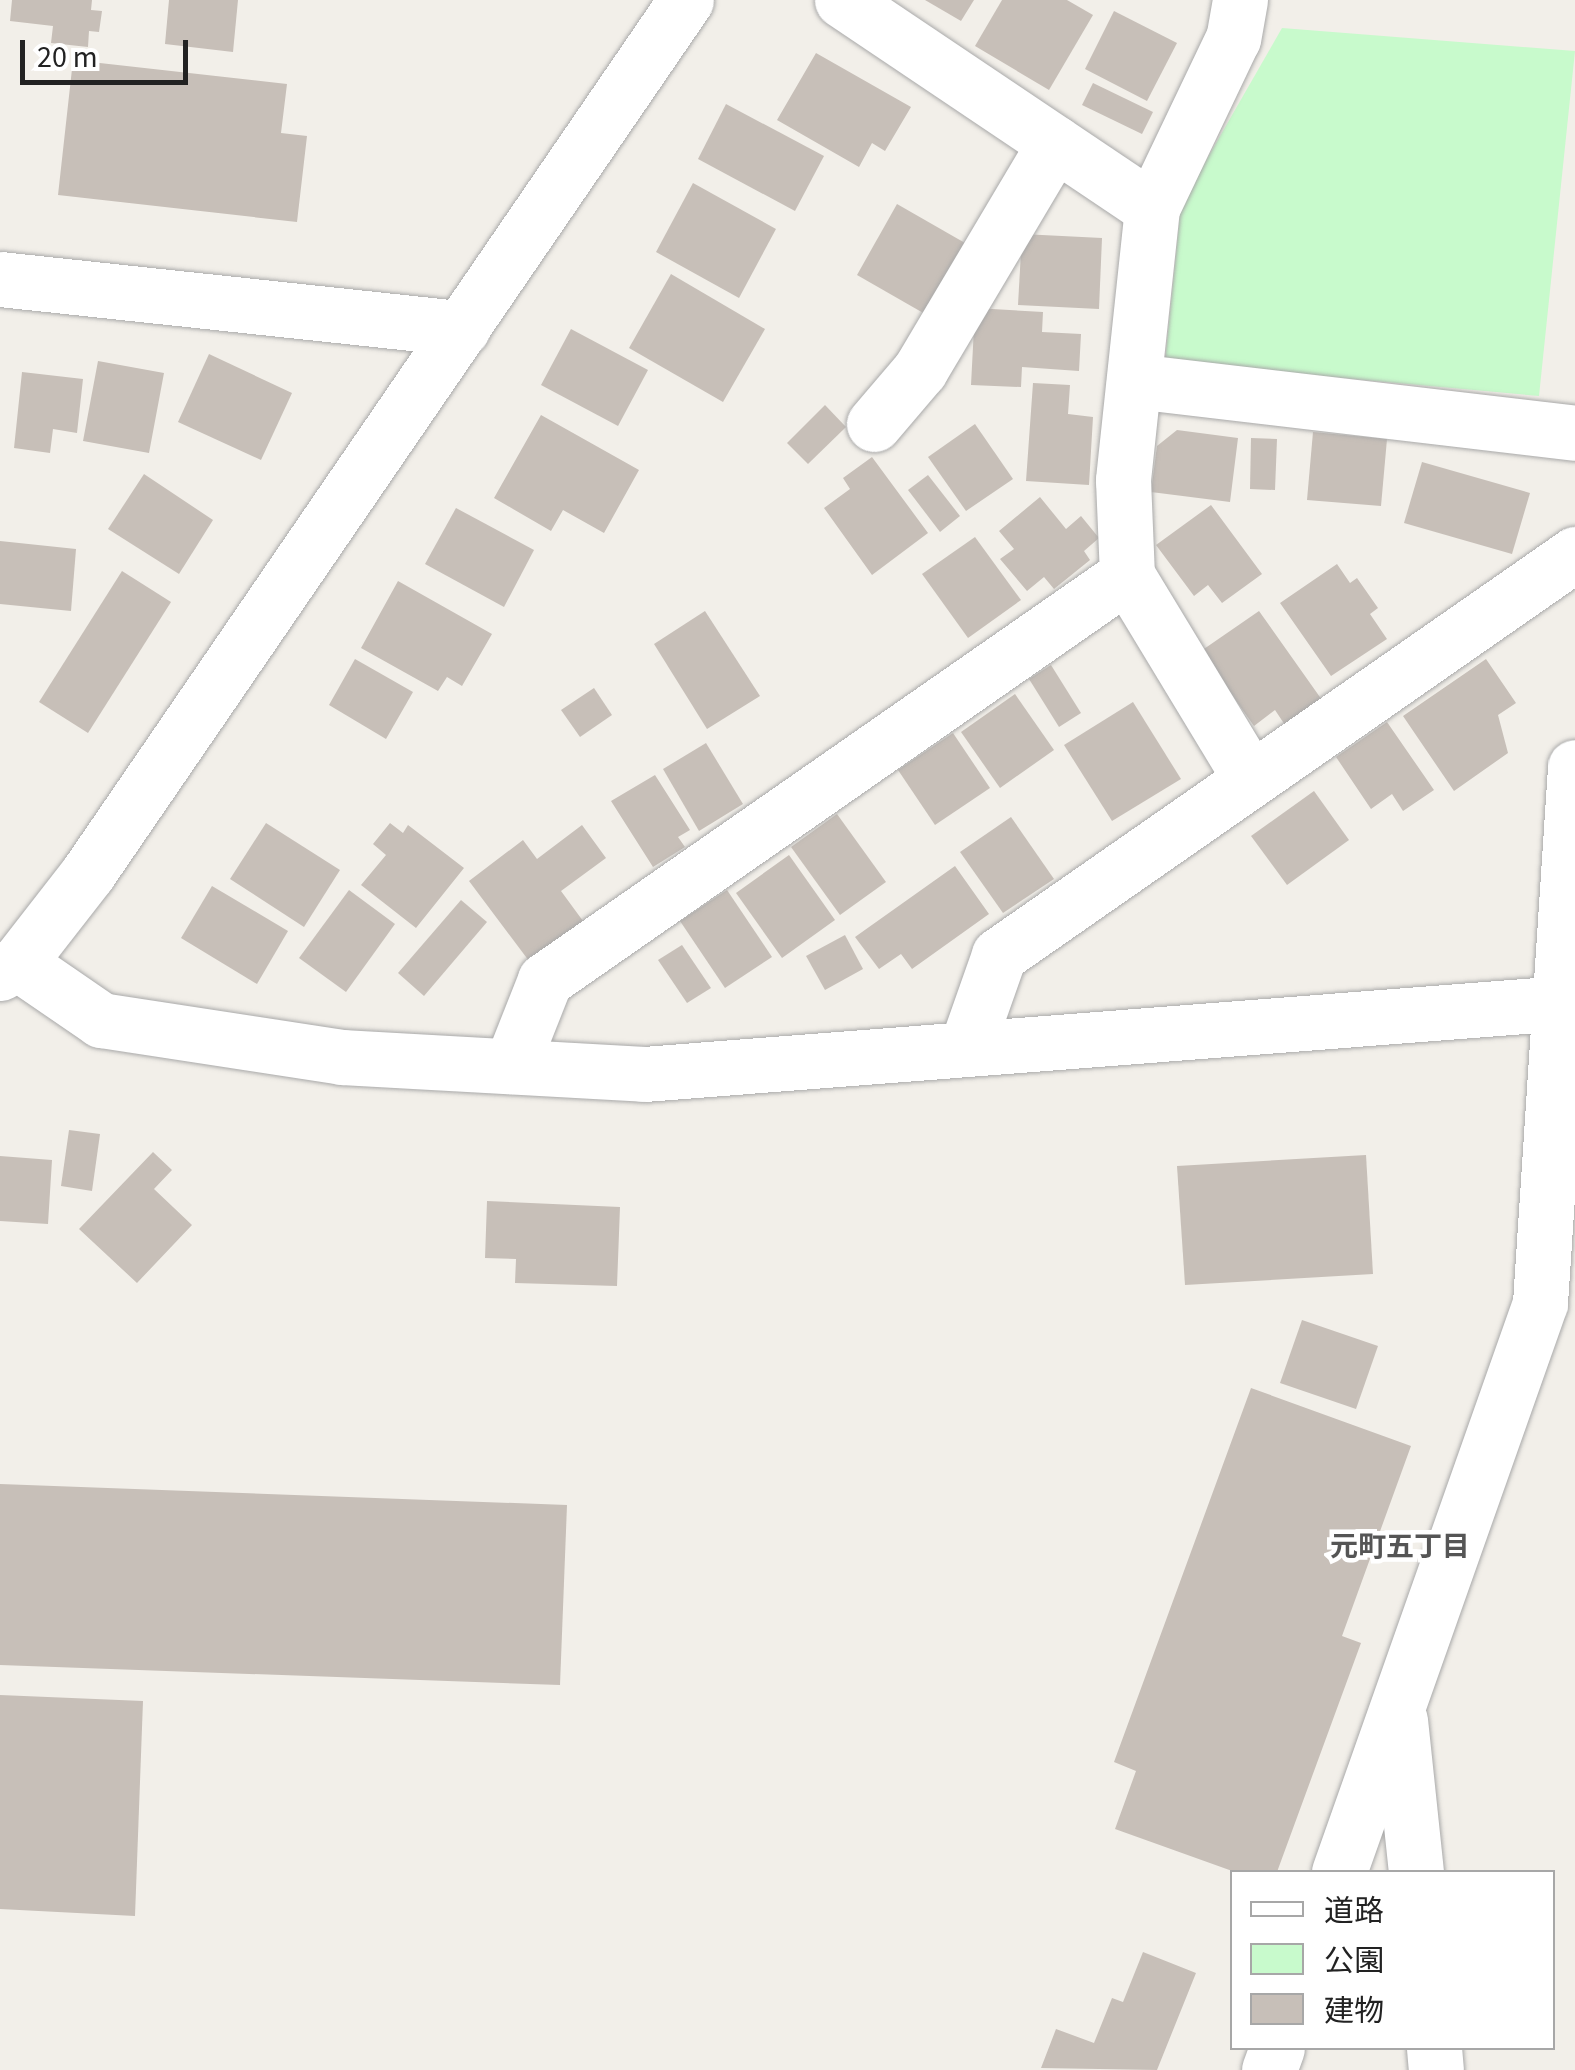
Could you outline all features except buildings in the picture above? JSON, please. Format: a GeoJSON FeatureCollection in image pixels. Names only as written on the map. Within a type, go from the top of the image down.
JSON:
{"type":"FeatureCollection","features":[{"type":"Feature","properties":{"kind":"street"},"geometry":{"type":"LineString","coordinates":[[686,0],[88,873],[9,968],[100,1020],[342,1057],[644,1074],[967,1046],[1565,1003]]}},
{"type":"Feature","properties":{"kind":"street"},"geometry":{"type":"LineString","coordinates":[[842,0],[1152,208]]}},
{"type":"Feature","properties":{"kind":"street"},"geometry":{"type":"LineString","coordinates":[[1240,0],[1233,38],[1152,208],[1123,480],[1127,575],[1250,778]]}},
{"type":"Feature","properties":{"kind":"street"},"geometry":{"type":"LineString","coordinates":[[874,424],[920,370],[1055,143]]}},
{"type":"Feature","properties":{"kind":"street"},"geometry":{"type":"LineString","coordinates":[[0,279],[462,328]]}},
{"type":"Feature","properties":{"kind":"street"},"geometry":{"type":"LineString","coordinates":[[1134,381],[1575,433]]}},
{"type":"Feature","properties":{"kind":"street"},"geometry":{"type":"LineString","coordinates":[[967,1046],[999,954],[1575,554]]}},
{"type":"Feature","properties":{"kind":"street"},"geometry":{"type":"LineString","coordinates":[[512,1066],[545,980],[1127,575]]}},
{"type":"Feature","properties":{"kind":"street"},"geometry":{"type":"LineString","coordinates":[[1341,1870],[1540,1303],[1565,1003],[1575,767]]}},
{"type":"Feature","properties":{"kind":"street"},"geometry":{"type":"LineString","coordinates":[[1398,1707],[1416,1870]]}},
{"type":"Feature","properties":{"kind":"green space"},"geometry":{"type":"Polygon","coordinates":[[[1282,28],[1575,51],[1539,396],[1165,362],[1181,204],[1282,28]]]}},
{"type":"Feature","properties":{"kind":"district","name":"元町五丁目"},"geometry":{"type":"Point","coordinates":[1400,1547]}}]}
